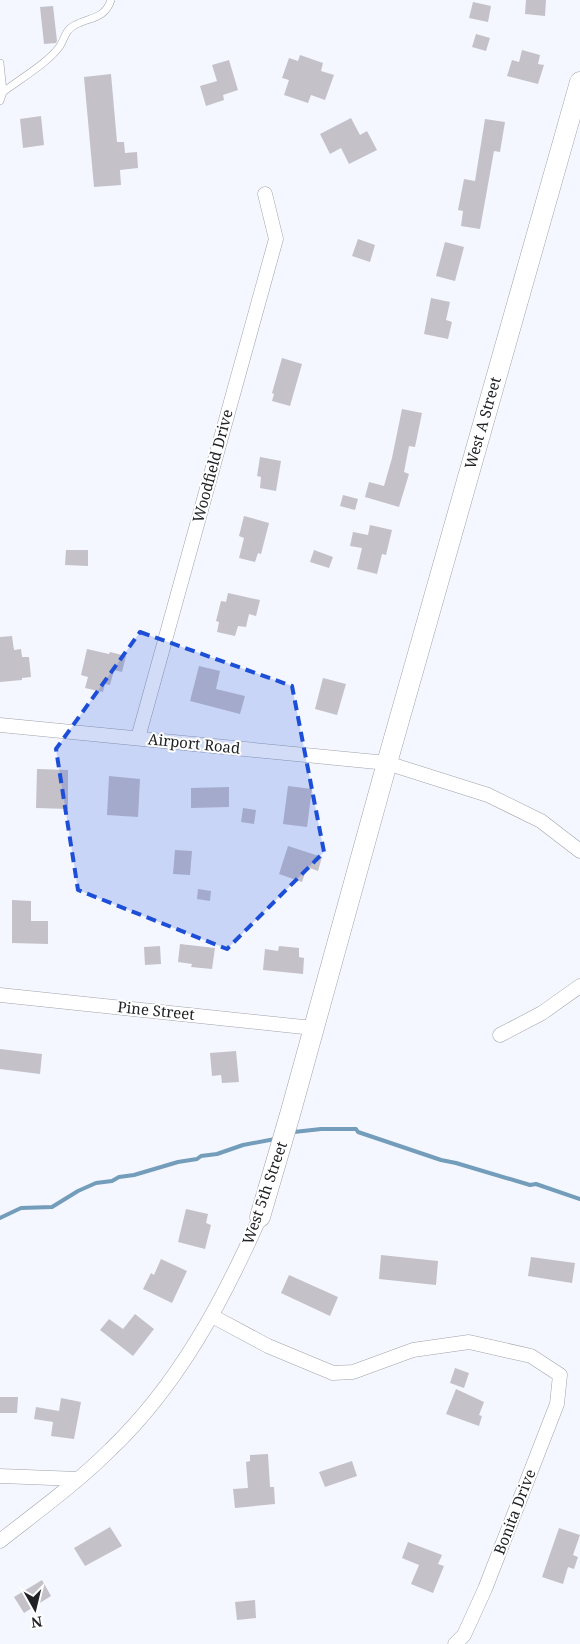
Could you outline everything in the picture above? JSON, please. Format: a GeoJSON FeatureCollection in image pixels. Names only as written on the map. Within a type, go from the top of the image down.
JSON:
{"type":"FeatureCollection","features":[{"type":"Feature","properties":{"kind":"street","name":"West A Street"},"geometry":{"type":"LineString","coordinates":[[387,763],[580,82]]}},
{"type":"Feature","properties":{"kind":"street","name":"Woodfield Drive"},"geometry":{"type":"LineString","coordinates":[[138,738],[276,239],[265,194]]}},
{"type":"Feature","properties":{"kind":"street","name":"Airport Road"},"geometry":{"type":"LineString","coordinates":[[0,725],[387,763],[488,795],[541,821],[580,851]]}},
{"type":"Feature","properties":{"kind":"street","name":"West 5th Street"},"geometry":{"type":"LineString","coordinates":[[0,1541],[78,1479],[112,1449],[143,1416],[174,1376],[212,1316],[237,1268],[260,1217],[387,763]]}},
{"type":"Feature","properties":{"kind":"street"},"geometry":{"type":"LineString","coordinates":[[500,1035],[542,1012],[580,986]]}},
{"type":"Feature","properties":{"kind":"street","name":"Pine Street"},"geometry":{"type":"LineString","coordinates":[[0,995],[313,1028]]}},
{"type":"Feature","properties":{"kind":"street","name":"Bonita Drive"},"geometry":{"type":"LineString","coordinates":[[212,1316],[268,1346],[333,1373],[353,1372],[413,1350],[468,1342],[531,1356],[560,1375],[556,1404],[485,1589],[464,1635],[455,1644]]}},
{"type":"Feature","properties":{"kind":"street"},"geometry":{"type":"LineString","coordinates":[[0,1476],[78,1479]]}},
{"type":"Feature","properties":{"kind":"lane"},"geometry":{"type":"LineString","coordinates":[[3,92],[47,60],[60,46],[67,31],[76,25],[96,18],[109,7],[111,0]]}},
{"type":"Feature","properties":{"kind":"lane"},"geometry":{"type":"LineString","coordinates":[[0,63],[3,92],[0,101]]}},
{"type":"Feature","properties":{"kind":"highlighted area"},"geometry":{"type":"Polygon","coordinates":[[[140,632],[292,686],[324,852],[227,949],[78,890],[56,749],[140,632]]]}},
{"type":"Feature","properties":{"kind":"building"},"geometry":{"type":"Polygon","coordinates":[[[526,0],[546,0],[545,16],[525,14],[526,0]]]}},
{"type":"Feature","properties":{"kind":"building"},"geometry":{"type":"Polygon","coordinates":[[[473,2],[491,6],[488,22],[469,18],[473,2]]]}},
{"type":"Feature","properties":{"kind":"building"},"geometry":{"type":"Polygon","coordinates":[[[53,6],[57,41],[56,43],[44,44],[40,7],[53,6]]]}},
{"type":"Feature","properties":{"kind":"building"},"geometry":{"type":"Polygon","coordinates":[[[476,34],[490,38],[486,51],[472,47],[476,34]]]}},
{"type":"Feature","properties":{"kind":"building"},"geometry":{"type":"Polygon","coordinates":[[[522,50],[540,55],[538,64],[544,65],[538,84],[507,76],[512,60],[519,62],[522,50]]]}},
{"type":"Feature","properties":{"kind":"building"},"geometry":{"type":"Polygon","coordinates":[[[300,55],[323,63],[321,71],[334,75],[325,100],[311,95],[308,103],[284,95],[289,80],[282,78],[289,58],[298,61],[300,55]]]}},
{"type":"Feature","properties":{"kind":"building"},"geometry":{"type":"Polygon","coordinates":[[[229,60],[238,90],[223,95],[224,100],[206,106],[200,86],[217,81],[212,65],[229,60]]]}},
{"type":"Feature","properties":{"kind":"building"},"geometry":{"type":"Polygon","coordinates":[[[111,74],[117,142],[124,142],[125,153],[137,152],[138,168],[120,170],[121,185],[94,187],[84,77],[111,74]]]}},
{"type":"Feature","properties":{"kind":"building"},"geometry":{"type":"Polygon","coordinates":[[[41,116],[44,145],[23,148],[20,119],[41,116]]]}},
{"type":"Feature","properties":{"kind":"building"},"geometry":{"type":"Polygon","coordinates":[[[351,118],[360,135],[367,131],[377,150],[349,164],[341,148],[330,154],[320,134],[351,118]]]}},
{"type":"Feature","properties":{"kind":"building"},"geometry":{"type":"Polygon","coordinates":[[[485,119],[505,122],[500,152],[494,151],[480,229],[461,226],[463,211],[458,210],[464,179],[475,181],[485,119]]]}},
{"type":"Feature","properties":{"kind":"building"},"geometry":{"type":"Polygon","coordinates":[[[358,239],[375,245],[370,262],[352,256],[358,239]]]}},
{"type":"Feature","properties":{"kind":"building"},"geometry":{"type":"Polygon","coordinates":[[[445,242],[464,247],[455,281],[436,276],[445,242]]]}},
{"type":"Feature","properties":{"kind":"building"},"geometry":{"type":"Polygon","coordinates":[[[431,298],[450,302],[446,320],[452,322],[448,339],[424,334],[431,298]]]}},
{"type":"Feature","properties":{"kind":"building"},"geometry":{"type":"Polygon","coordinates":[[[282,358],[302,364],[290,406],[272,401],[274,394],[272,393],[282,358]]]}},
{"type":"Feature","properties":{"kind":"building"},"geometry":{"type":"Polygon","coordinates":[[[402,409],[422,413],[415,447],[409,446],[404,472],[409,474],[399,507],[365,497],[369,482],[384,486],[402,409]]]}},
{"type":"Feature","properties":{"kind":"building"},"geometry":{"type":"Polygon","coordinates":[[[260,457],[281,461],[276,491],[260,488],[261,477],[257,476],[260,457]]]}},
{"type":"Feature","properties":{"kind":"building"},"geometry":{"type":"Polygon","coordinates":[[[343,495],[358,499],[355,510],[340,506],[343,495]]]}},
{"type":"Feature","properties":{"kind":"building"},"geometry":{"type":"Polygon","coordinates":[[[244,516],[269,523],[261,554],[258,553],[255,562],[239,558],[244,538],[239,536],[244,516]]]}},
{"type":"Feature","properties":{"kind":"building"},"geometry":{"type":"Polygon","coordinates":[[[370,525],[392,530],[386,555],[382,554],[377,574],[357,569],[362,548],[350,546],[353,532],[368,535],[370,525]]]}},
{"type":"Feature","properties":{"kind":"building"},"geometry":{"type":"Polygon","coordinates":[[[66,550],[88,550],[88,566],[65,565],[66,550]]]}},
{"type":"Feature","properties":{"kind":"building"},"geometry":{"type":"Polygon","coordinates":[[[314,550],[333,557],[329,568],[310,562],[314,550]]]}},
{"type":"Feature","properties":{"kind":"building"},"geometry":{"type":"Polygon","coordinates":[[[228,593],[260,600],[256,616],[249,614],[246,627],[238,626],[235,636],[217,632],[219,622],[216,621],[221,601],[226,602],[228,593]]]}},
{"type":"Feature","properties":{"kind":"building"},"geometry":{"type":"Polygon","coordinates":[[[12,636],[14,650],[21,649],[22,657],[29,657],[31,677],[22,678],[22,680],[0,682],[0,637],[12,636]]]}},
{"type":"Feature","properties":{"kind":"building"},"geometry":{"type":"Polygon","coordinates":[[[87,649],[126,656],[122,672],[114,670],[110,685],[105,684],[103,692],[85,688],[88,677],[81,675],[87,649]]]}},
{"type":"Feature","properties":{"kind":"building"},"geometry":{"type":"Polygon","coordinates":[[[199,666],[220,671],[216,689],[245,696],[240,714],[190,701],[199,666]]]}},
{"type":"Feature","properties":{"kind":"building"},"geometry":{"type":"Polygon","coordinates":[[[323,678],[346,684],[337,715],[315,709],[323,678]]]}},
{"type":"Feature","properties":{"kind":"building"},"geometry":{"type":"Polygon","coordinates":[[[37,769],[68,770],[68,809],[36,808],[37,769]]]}},
{"type":"Feature","properties":{"kind":"building"},"geometry":{"type":"Polygon","coordinates":[[[109,776],[140,779],[138,817],[107,815],[109,776]]]}},
{"type":"Feature","properties":{"kind":"building"},"geometry":{"type":"Polygon","coordinates":[[[288,786],[312,789],[307,827],[283,824],[288,786]]]}},
{"type":"Feature","properties":{"kind":"building"},"geometry":{"type":"Polygon","coordinates":[[[229,787],[229,807],[191,808],[191,788],[229,787]]]}},
{"type":"Feature","properties":{"kind":"building"},"geometry":{"type":"Polygon","coordinates":[[[243,808],[256,810],[254,824],[241,822],[243,808]]]}},
{"type":"Feature","properties":{"kind":"building"},"geometry":{"type":"Polygon","coordinates":[[[288,846],[322,857],[318,871],[307,867],[302,882],[279,874],[288,846]]]}},
{"type":"Feature","properties":{"kind":"building"},"geometry":{"type":"Polygon","coordinates":[[[175,850],[192,851],[190,875],[173,874],[175,850]]]}},
{"type":"Feature","properties":{"kind":"building"},"geometry":{"type":"Polygon","coordinates":[[[198,889],[211,891],[210,901],[197,899],[198,889]]]}},
{"type":"Feature","properties":{"kind":"building"},"geometry":{"type":"Polygon","coordinates":[[[12,900],[31,901],[31,921],[48,921],[48,944],[12,943],[12,900]]]}},
{"type":"Feature","properties":{"kind":"building"},"geometry":{"type":"Polygon","coordinates":[[[180,944],[215,948],[212,969],[191,967],[192,964],[178,962],[180,944]]]}},
{"type":"Feature","properties":{"kind":"building"},"geometry":{"type":"Polygon","coordinates":[[[160,946],[161,964],[145,965],[144,947],[160,946]]]}},
{"type":"Feature","properties":{"kind":"building"},"geometry":{"type":"Polygon","coordinates":[[[279,946],[299,948],[299,957],[304,958],[303,974],[263,970],[265,949],[278,951],[279,946]]]}},
{"type":"Feature","properties":{"kind":"building"},"geometry":{"type":"Polygon","coordinates":[[[0,1049],[42,1054],[40,1074],[0,1069],[0,1049]]]}},
{"type":"Feature","properties":{"kind":"building"},"geometry":{"type":"Polygon","coordinates":[[[236,1051],[239,1082],[222,1083],[221,1075],[212,1076],[210,1053],[236,1051]]]}},
{"type":"Feature","properties":{"kind":"building"},"geometry":{"type":"Polygon","coordinates":[[[186,1209],[208,1214],[206,1223],[211,1225],[205,1249],[178,1242],[186,1209]]]}},
{"type":"Feature","properties":{"kind":"building"},"geometry":{"type":"Polygon","coordinates":[[[381,1255],[438,1261],[436,1285],[379,1279],[381,1255]]]}},
{"type":"Feature","properties":{"kind":"building"},"geometry":{"type":"Polygon","coordinates":[[[531,1257],[575,1263],[572,1283],[528,1276],[531,1257]]]}},
{"type":"Feature","properties":{"kind":"building"},"geometry":{"type":"Polygon","coordinates":[[[161,1259],[187,1271],[172,1303],[143,1289],[151,1273],[154,1275],[161,1259]]]}},
{"type":"Feature","properties":{"kind":"building"},"geometry":{"type":"Polygon","coordinates":[[[289,1275],[338,1297],[330,1316],[281,1293],[289,1275]]]}},
{"type":"Feature","properties":{"kind":"building"},"geometry":{"type":"Polygon","coordinates":[[[135,1314],[154,1329],[133,1356],[100,1330],[109,1319],[123,1329],[135,1314]]]}},
{"type":"Feature","properties":{"kind":"building"},"geometry":{"type":"Polygon","coordinates":[[[455,1368],[469,1373],[464,1388],[450,1383],[455,1368]]]}},
{"type":"Feature","properties":{"kind":"building"},"geometry":{"type":"Polygon","coordinates":[[[456,1389],[484,1402],[479,1415],[482,1416],[479,1426],[446,1414],[456,1389]]]}},
{"type":"Feature","properties":{"kind":"building"},"geometry":{"type":"Polygon","coordinates":[[[0,1397],[18,1397],[17,1413],[0,1413],[0,1397]]]}},
{"type":"Feature","properties":{"kind":"building"},"geometry":{"type":"Polygon","coordinates":[[[61,1398],[81,1402],[74,1439],[51,1436],[53,1422],[34,1419],[36,1407],[59,1411],[61,1398]]]}},
{"type":"Feature","properties":{"kind":"building"},"geometry":{"type":"Polygon","coordinates":[[[268,1454],[270,1487],[274,1487],[275,1504],[235,1508],[233,1489],[248,1488],[246,1462],[250,1461],[250,1455],[268,1454]]]}},
{"type":"Feature","properties":{"kind":"building"},"geometry":{"type":"Polygon","coordinates":[[[352,1461],[357,1476],[325,1487],[319,1472],[352,1461]]]}},
{"type":"Feature","properties":{"kind":"building"},"geometry":{"type":"Polygon","coordinates":[[[110,1527],[122,1546],[85,1566],[74,1548],[110,1527]]]}},
{"type":"Feature","properties":{"kind":"building"},"geometry":{"type":"Polygon","coordinates":[[[559,1528],[580,1535],[573,1555],[578,1557],[574,1569],[568,1567],[563,1584],[542,1577],[559,1528]]]}},
{"type":"Feature","properties":{"kind":"building"},"geometry":{"type":"Polygon","coordinates":[[[408,1542],[442,1555],[438,1564],[444,1566],[433,1593],[411,1584],[419,1565],[402,1558],[408,1542]]]}},
{"type":"Feature","properties":{"kind":"building"},"geometry":{"type":"Polygon","coordinates":[[[42,1580],[51,1596],[24,1613],[14,1597],[42,1580]]]}},
{"type":"Feature","properties":{"kind":"building"},"geometry":{"type":"Polygon","coordinates":[[[255,1600],[256,1618],[237,1620],[235,1602],[255,1600]]]}},
{"type":"Feature","properties":{"kind":"waterway"},"geometry":{"type":"LineString","coordinates":[[291,1135],[294,1132],[321,1129],[356,1129],[358,1132],[441,1160],[530,1185],[536,1184],[580,1199]]}},
{"type":"Feature","properties":{"kind":"waterway"},"geometry":{"type":"LineString","coordinates":[[0,1218],[21,1208],[52,1207],[78,1191],[96,1183],[112,1181],[119,1177],[197,1159],[201,1156],[217,1154],[243,1145],[275,1139]]}}]}
